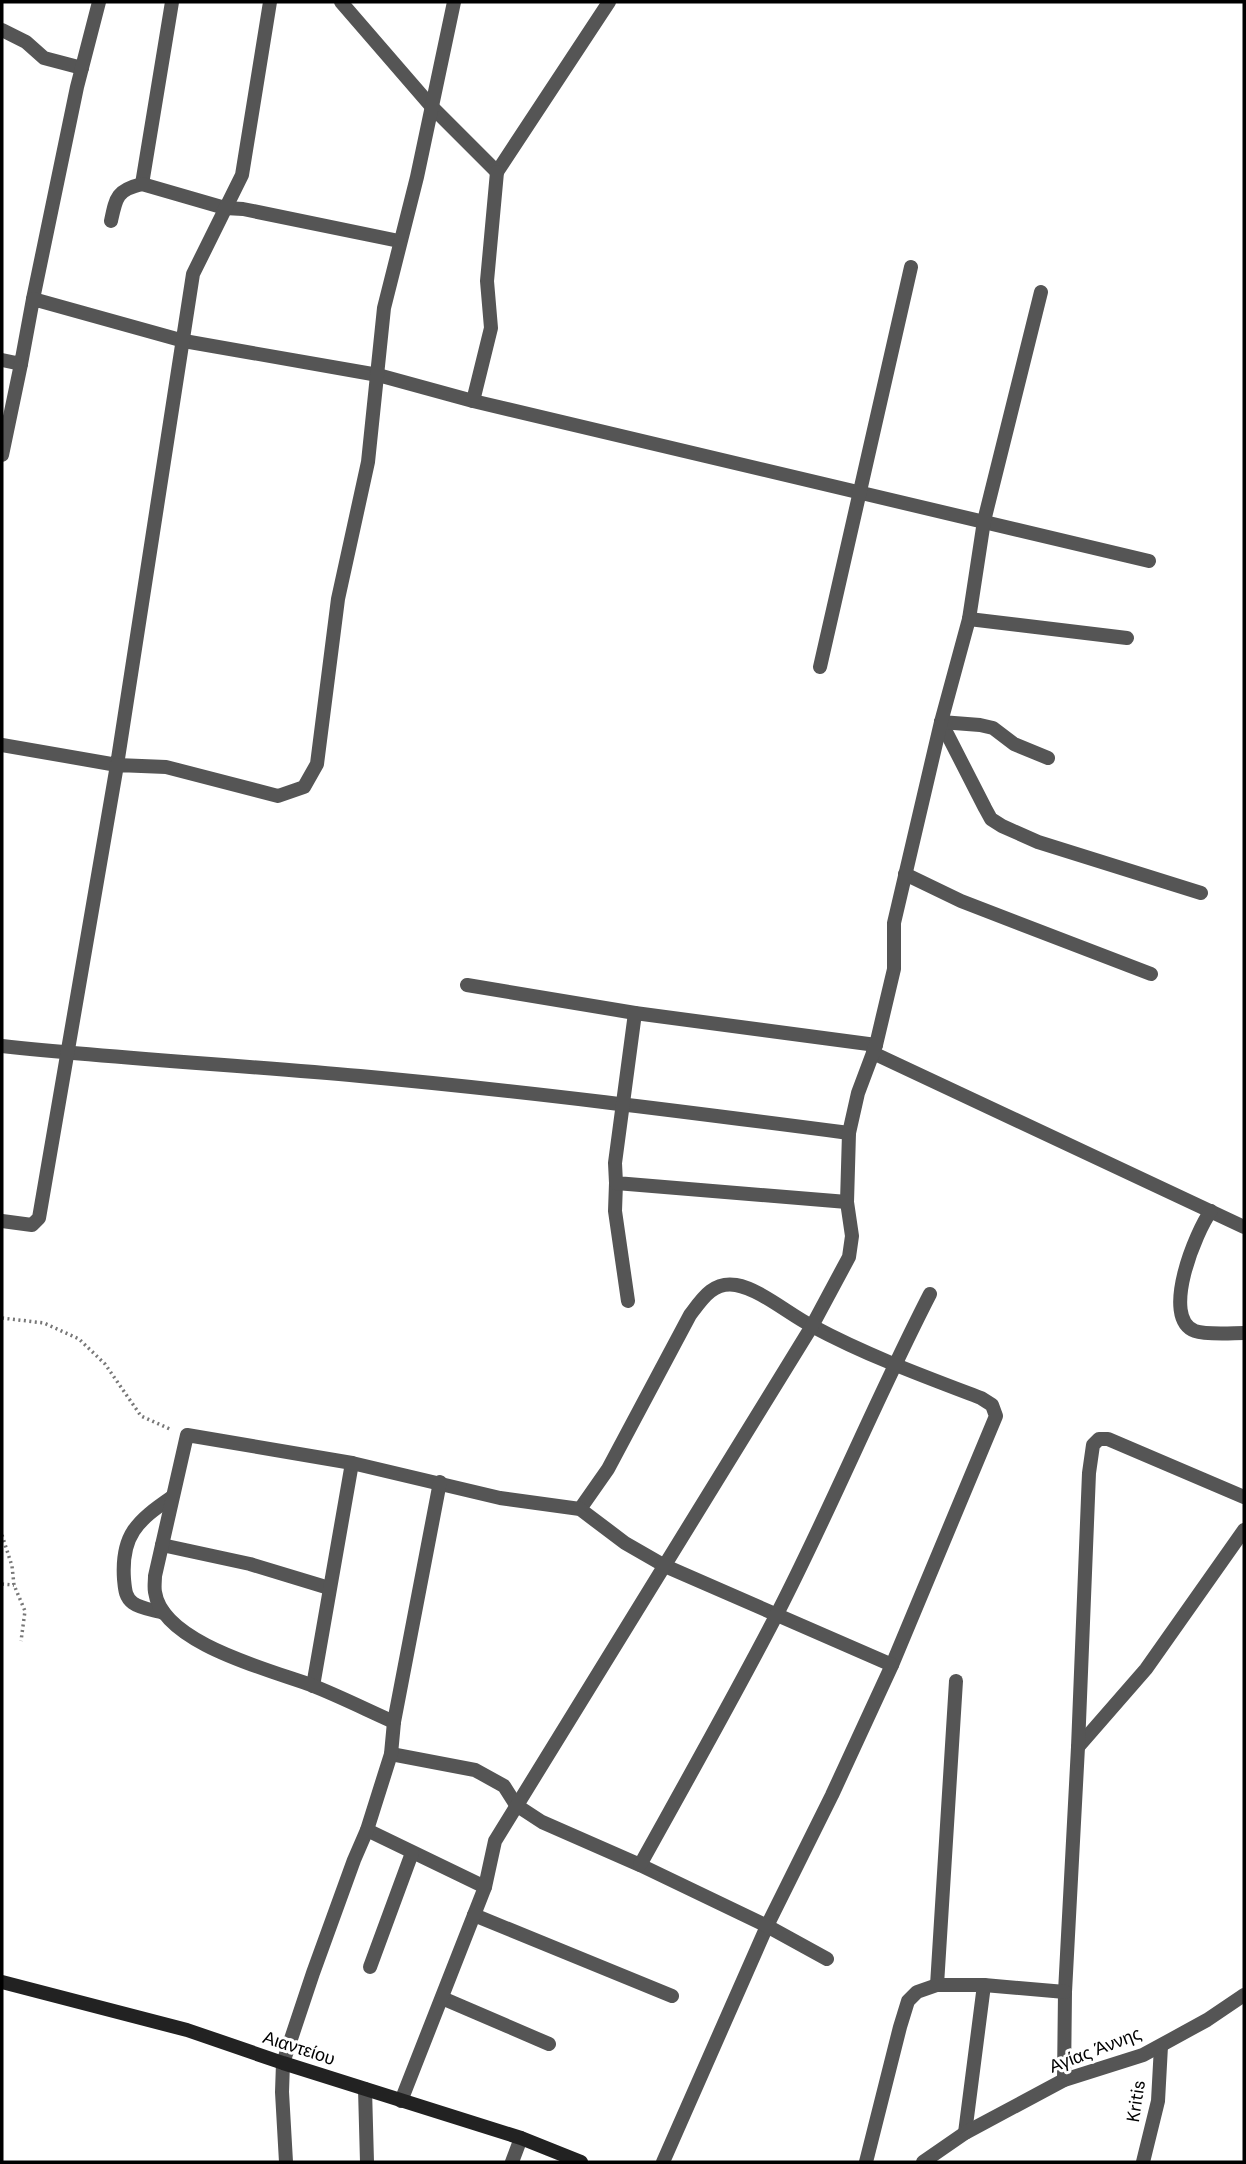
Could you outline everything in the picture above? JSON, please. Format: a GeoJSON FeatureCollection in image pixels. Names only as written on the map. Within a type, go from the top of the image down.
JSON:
{"type":"FeatureCollection","features":[{"type":"Feature","properties":{"kind":"main road","name":"Αιαντείου"},"geometry":{"type":"LineString","coordinates":[[2,1982],[187,2030],[521,2138],[581,2162]]}},
{"type":"Feature","properties":{"kind":"street"},"geometry":{"type":"LineString","coordinates":[[2,455],[82,68],[99,2]]}},
{"type":"Feature","properties":{"kind":"street"},"geometry":{"type":"LineString","coordinates":[[142,184],[172,2]]}},
{"type":"Feature","properties":{"kind":"street"},"geometry":{"type":"LineString","coordinates":[[2,1221],[32,1225],[39,1218],[117,765],[193,274],[242,175],[270,2]]}},
{"type":"Feature","properties":{"kind":"street"},"geometry":{"type":"LineString","coordinates":[[2,745],[117,765],[166,767],[278,796],[304,787],[317,764],[338,599],[368,462],[384,308],[454,2]]}},
{"type":"Feature","properties":{"kind":"street"},"geometry":{"type":"LineString","coordinates":[[473,401],[491,328],[487,281],[497,172],[609,2]]}},
{"type":"Feature","properties":{"kind":"street"},"geometry":{"type":"LineString","coordinates":[[346,4],[431,106],[497,172]]}},
{"type":"Feature","properties":{"kind":"street"},"geometry":{"type":"LineString","coordinates":[[2,30],[26,42],[44,58],[82,68]]}},
{"type":"Feature","properties":{"kind":"street"},"geometry":{"type":"LineString","coordinates":[[110,221],[115,199],[121,192],[142,184],[225,208],[243,209],[399,241]]}},
{"type":"Feature","properties":{"kind":"street"},"geometry":{"type":"LineString","coordinates":[[820,667],[911,267]]}},
{"type":"Feature","properties":{"kind":"street"},"geometry":{"type":"LineString","coordinates":[[401,2101],[485,1887],[495,1841],[812,1326],[849,1257],[852,1236],[847,1202],[849,1133],[858,1094],[875,1049],[894,969],[894,923],[941,722],[969,619],[984,521],[1041,292]]}},
{"type":"Feature","properties":{"kind":"street"},"geometry":{"type":"LineString","coordinates":[[33,299],[184,341],[378,375],[473,401],[1149,561]]}},
{"type":"Feature","properties":{"kind":"street"},"geometry":{"type":"LineString","coordinates":[[2,360],[21,363]]}},
{"type":"Feature","properties":{"kind":"street"},"geometry":{"type":"LineString","coordinates":[[969,619],[1127,638]]}},
{"type":"Feature","properties":{"kind":"street"},"geometry":{"type":"LineString","coordinates":[[941,722],[993,728],[1014,744],[1048,758]]}},
{"type":"Feature","properties":{"kind":"street"},"geometry":{"type":"LineString","coordinates":[[941,722],[991,819],[1038,842],[1201,893]]}},
{"type":"Feature","properties":{"kind":"street"},"geometry":{"type":"LineString","coordinates":[[905,874],[961,901],[1152,974]]}},
{"type":"Feature","properties":{"kind":"street"},"geometry":{"type":"LineString","coordinates":[[467,985],[875,1049],[1244,1227]]}},
{"type":"Feature","properties":{"kind":"street"},"geometry":{"type":"LineString","coordinates":[[628,1301],[615,1211],[615,1163],[635,1013]]}},
{"type":"Feature","properties":{"kind":"street"},"geometry":{"type":"LineString","coordinates":[[2,1046],[362,1076],[623,1104],[849,1133]]}},
{"type":"Feature","properties":{"kind":"street"},"geometry":{"type":"LineString","coordinates":[[616,1183],[847,1202]]}},
{"type":"Feature","properties":{"kind":"street"},"geometry":{"type":"LineString","coordinates":[[1211,1211],[1187,1262],[1179,1304],[1184,1321],[1195,1331],[1244,1333]]}},
{"type":"Feature","properties":{"kind":"street"},"geometry":{"type":"LineString","coordinates":[[580,1509],[608,1469],[684,1327],[707,1293],[721,1285],[737,1285],[751,1290],[812,1326],[894,1365],[981,1398],[992,1405],[996,1416],[892,1665],[832,1796],[767,1926],[663,2162]]}},
{"type":"Feature","properties":{"kind":"street"},"geometry":{"type":"LineString","coordinates":[[640,1865],[777,1614],[930,1294]]}},
{"type":"Feature","properties":{"kind":"street"},"geometry":{"type":"LineString","coordinates":[[164,1613],[155,1593],[155,1576],[187,1435],[352,1463],[500,1497],[580,1509],[625,1543],[665,1566],[892,1665]]}},
{"type":"Feature","properties":{"kind":"street"},"geometry":{"type":"LineString","coordinates":[[1064,2080],[1065,1992],[1089,1473],[1093,1445],[1099,1439],[1108,1440],[1244,1497]]}},
{"type":"Feature","properties":{"kind":"street"},"geometry":{"type":"LineString","coordinates":[[313,1686],[328,1588],[352,1463]]}},
{"type":"Feature","properties":{"kind":"street"},"geometry":{"type":"LineString","coordinates":[[286,2162],[283,2063],[331,1922],[368,1830],[391,1754],[394,1722],[440,1482]]}},
{"type":"Feature","properties":{"kind":"street"},"geometry":{"type":"LineString","coordinates":[[172,1497],[148,1515],[129,1537],[123,1559],[125,1592],[131,1602],[164,1613],[194,1638],[226,1655],[313,1686],[394,1722]]}},
{"type":"Feature","properties":{"kind":"street"},"geometry":{"type":"LineString","coordinates":[[1078,1747],[1146,1669],[1244,1530]]}},
{"type":"Feature","properties":{"kind":"street"},"geometry":{"type":"LineString","coordinates":[[162,1545],[250,1564],[328,1588]]}},
{"type":"Feature","properties":{"kind":"street"},"geometry":{"type":"LineString","coordinates":[[937,1985],[956,1681]]}},
{"type":"Feature","properties":{"kind":"street"},"geometry":{"type":"LineString","coordinates":[[391,1754],[475,1770],[504,1786],[516,1805],[542,1822],[767,1926],[827,1959]]}},
{"type":"Feature","properties":{"kind":"street"},"geometry":{"type":"LineString","coordinates":[[368,1830],[485,1887]]}},
{"type":"Feature","properties":{"kind":"street"},"geometry":{"type":"LineString","coordinates":[[370,1967],[412,1853]]}},
{"type":"Feature","properties":{"kind":"street"},"geometry":{"type":"LineString","coordinates":[[474,1915],[672,1996]]}},
{"type":"Feature","properties":{"kind":"street"},"geometry":{"type":"LineString","coordinates":[[866,2162],[908,2001],[917,1992],[937,1985],[984,1985],[1065,1992]]}},
{"type":"Feature","properties":{"kind":"street"},"geometry":{"type":"LineString","coordinates":[[965,2133],[984,1985]]}},
{"type":"Feature","properties":{"kind":"street","name":"Αγίας Άννης"},"geometry":{"type":"LineString","coordinates":[[923,2162],[965,2133],[1064,2080],[1161,2046],[1244,1995]]}},
{"type":"Feature","properties":{"kind":"street"},"geometry":{"type":"LineString","coordinates":[[442,1998],[549,2044]]}},
{"type":"Feature","properties":{"kind":"street","name":"Kritis"},"geometry":{"type":"LineString","coordinates":[[1143,2162],[1158,2101],[1161,2046]]}},
{"type":"Feature","properties":{"kind":"street"},"geometry":{"type":"LineString","coordinates":[[365,2089],[367,2162]]}},
{"type":"Feature","properties":{"kind":"street"},"geometry":{"type":"LineString","coordinates":[[513,2162],[521,2138]]}},
{"type":"Feature","properties":{"kind":"path"},"geometry":{"type":"LineString","coordinates":[[2,1318],[44,1324],[79,1339],[105,1364],[141,1416],[187,1435]]}},
{"type":"Feature","properties":{"kind":"path"},"geometry":{"type":"LineString","coordinates":[[2,1535],[12,1566],[14,1585],[25,1611],[21,1641]]}},
{"type":"Feature","properties":{"kind":"path"},"geometry":{"type":"LineString","coordinates":[[2,1584],[14,1585]]}}]}
